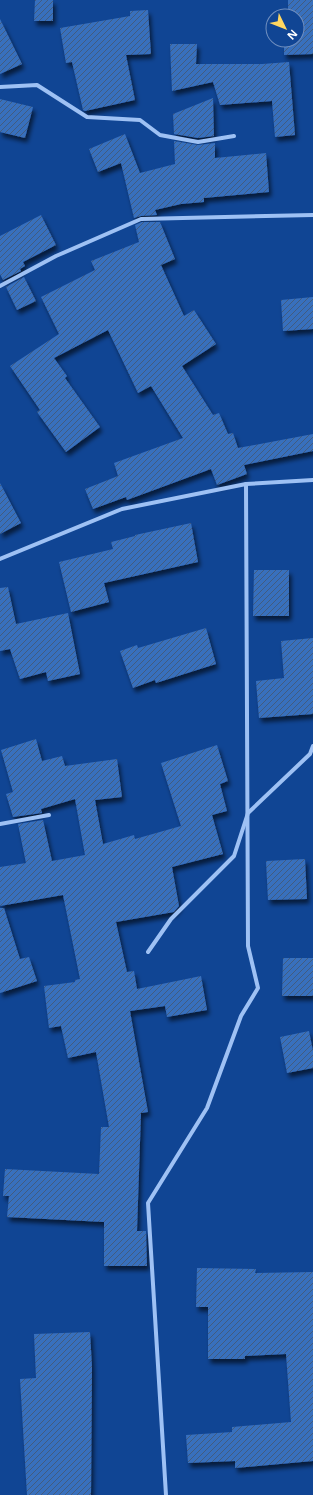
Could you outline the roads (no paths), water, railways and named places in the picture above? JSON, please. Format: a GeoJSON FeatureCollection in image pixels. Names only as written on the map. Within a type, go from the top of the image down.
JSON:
{"type":"FeatureCollection","features":[{"type":"Feature","properties":{"kind":"street"},"geometry":{"type":"LineString","coordinates":[[0,87],[37,85],[87,117],[140,120],[160,135],[198,142],[234,136]]}},
{"type":"Feature","properties":{"kind":"street"},"geometry":{"type":"LineString","coordinates":[[0,286],[56,256],[141,219],[313,215]]}},
{"type":"Feature","properties":{"kind":"street"},"geometry":{"type":"LineString","coordinates":[[0,558],[122,510],[246,484],[313,480]]}},
{"type":"Feature","properties":{"kind":"street"},"geometry":{"type":"LineString","coordinates":[[166,1495],[148,1203],[207,1108],[241,1016],[258,988],[248,946],[246,484]]}},
{"type":"Feature","properties":{"kind":"street"},"geometry":{"type":"LineString","coordinates":[[148,952],[171,919],[234,856],[248,813],[310,754],[313,746]]}},
{"type":"Feature","properties":{"kind":"street"},"geometry":{"type":"LineString","coordinates":[[0,824],[49,815]]}}]}
